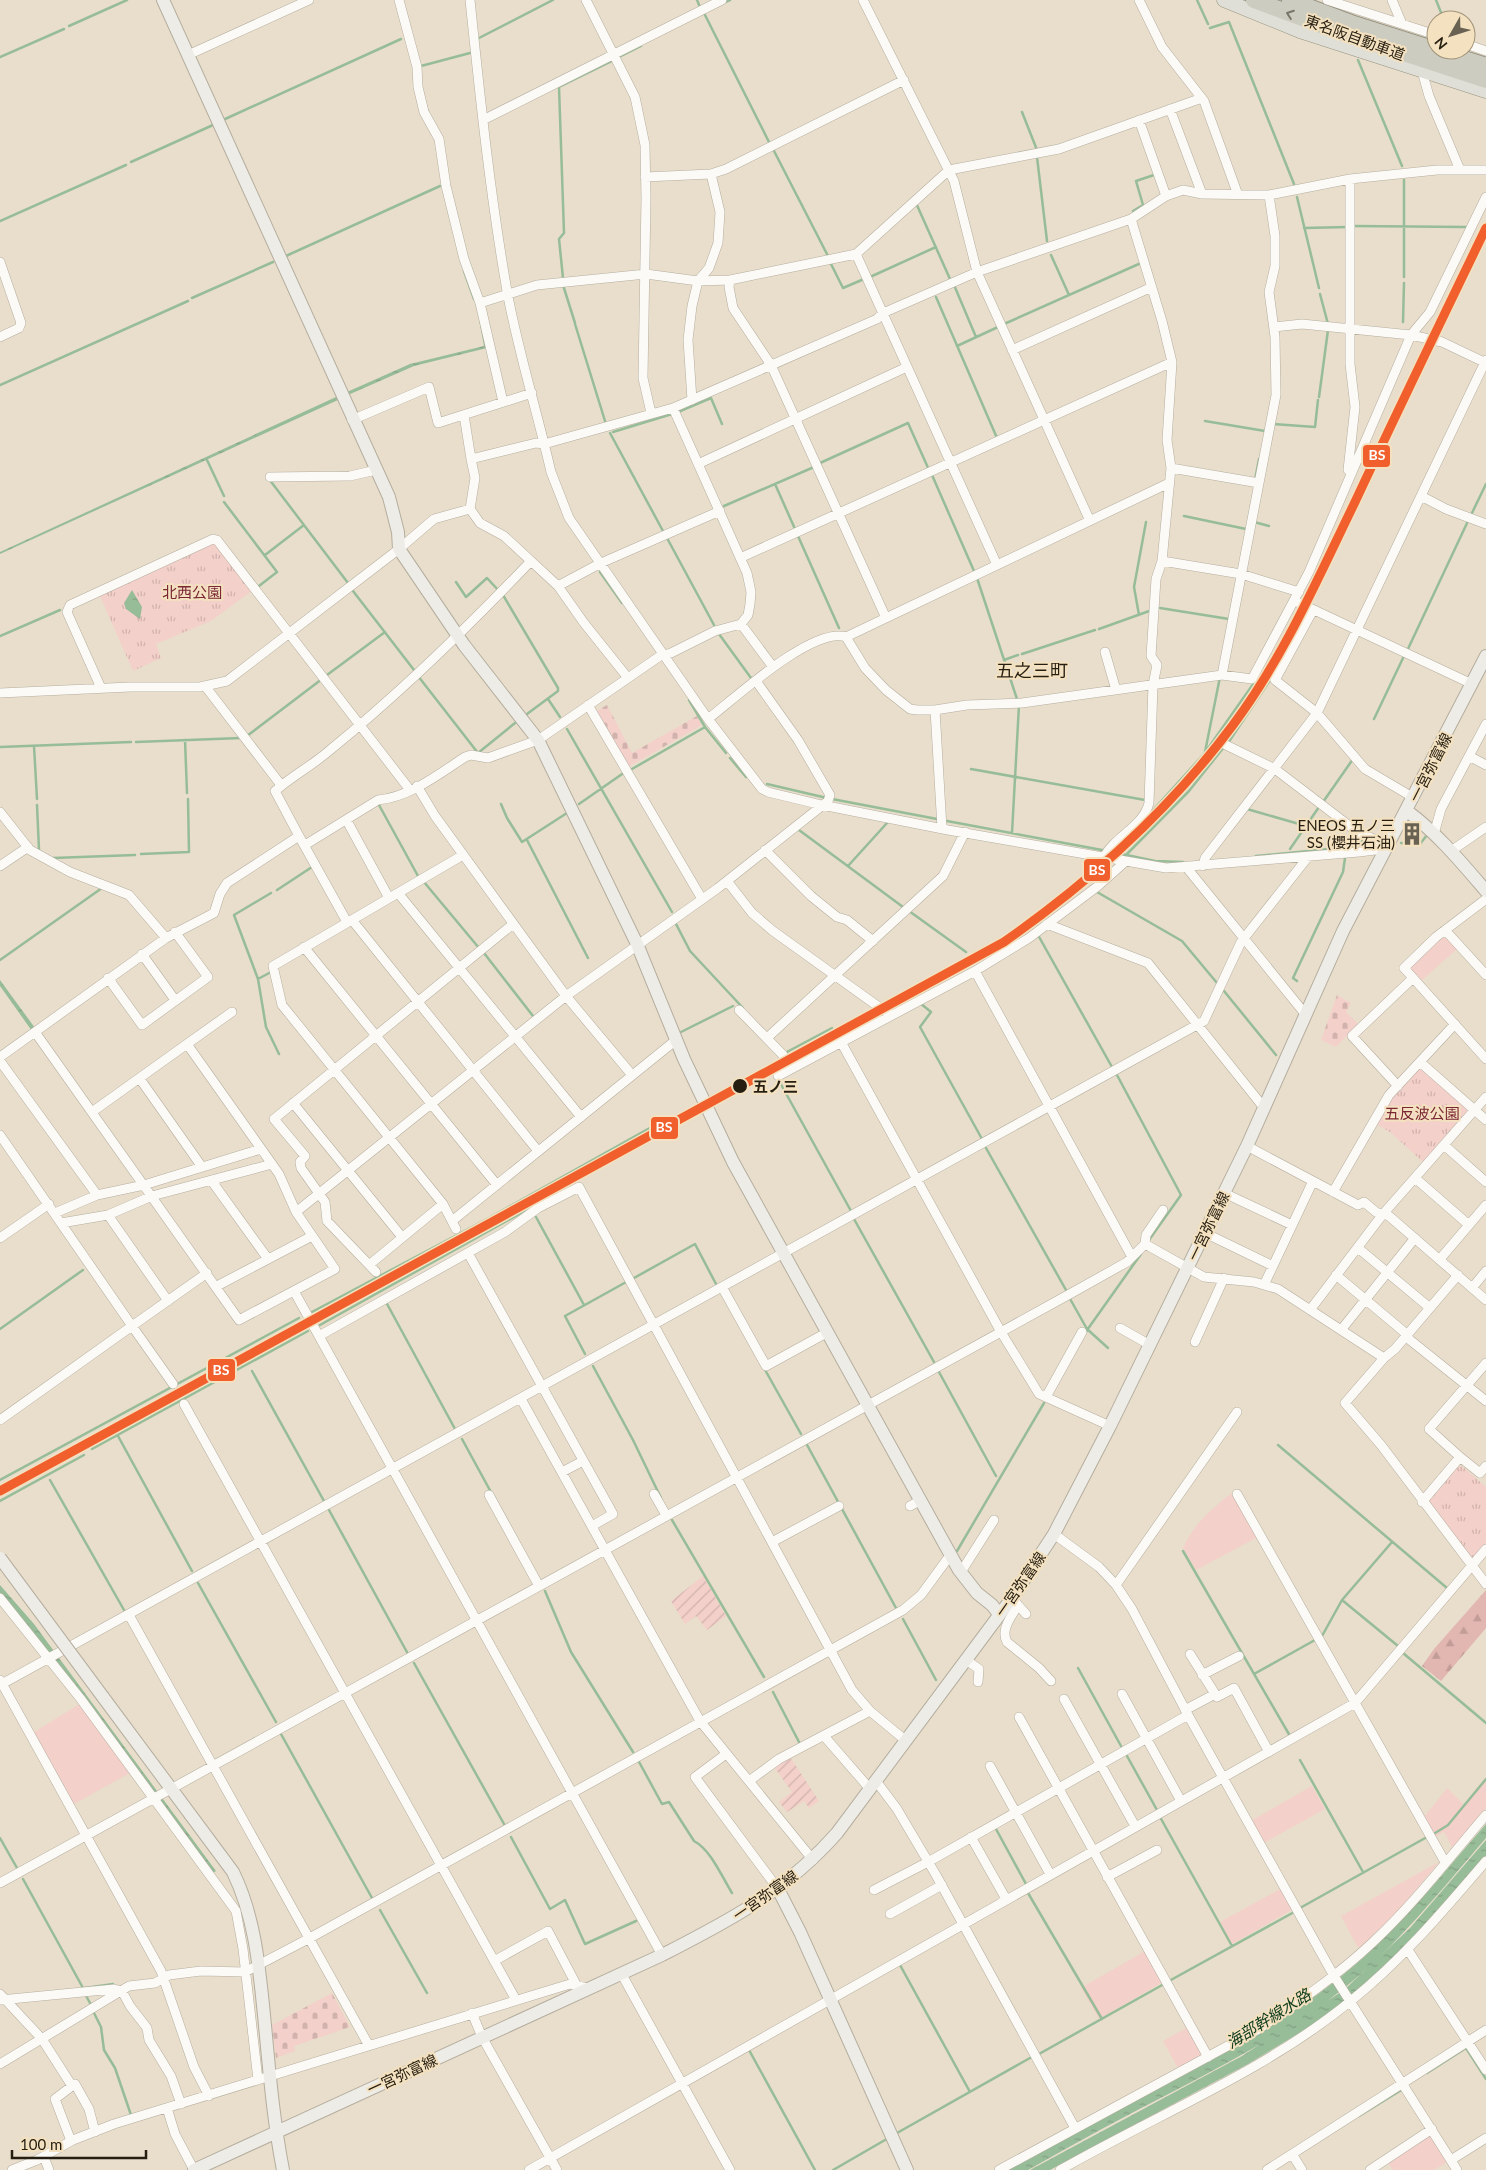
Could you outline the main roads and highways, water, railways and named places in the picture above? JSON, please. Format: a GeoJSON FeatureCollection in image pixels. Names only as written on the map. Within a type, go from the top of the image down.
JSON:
{"type":"FeatureCollection","features":[{"type":"Feature","properties":{"kind":"highway","name":"東名阪自動車道"},"geometry":{"type":"LineString","coordinates":[[1254,0],[1348,35],[1486,80]]}},
{"type":"Feature","properties":{"kind":"highway","name":"東名阪自動車道"},"geometry":{"type":"LineString","coordinates":[[1290,0],[1351,23],[1486,66]]}},
{"type":"Feature","properties":{"kind":"main road"},"geometry":{"type":"LineString","coordinates":[[1224,0],[1300,31],[1486,91]]}},
{"type":"Feature","properties":{"kind":"water"},"geometry":{"type":"Polygon","coordinates":[[[478,314],[487,348],[414,366],[348,395],[347,392],[410,364],[484,346],[478,314]]]}},
{"type":"Feature","properties":{"kind":"water"},"geometry":{"type":"Polygon","coordinates":[[[336,397],[338,400],[0,554],[0,552],[336,397]]]}},
{"type":"Feature","properties":{"kind":"water"},"geometry":{"type":"Polygon","coordinates":[[[132,590],[142,607],[140,619],[126,609],[124,603],[132,590]]]}},
{"type":"Feature","properties":{"kind":"water"},"geometry":{"type":"Polygon","coordinates":[[[0,980],[35,1028],[32,1031],[0,986],[0,980]]]}},
{"type":"Feature","properties":{"kind":"water"},"geometry":{"type":"Polygon","coordinates":[[[0,1585],[34,1624],[216,1871],[211,1874],[53,1660],[0,1593],[0,1585]]]}},
{"type":"Feature","properties":{"kind":"water"},"geometry":{"type":"Polygon","coordinates":[[[1486,1824],[1486,1838],[1418,1917],[1382,1955],[1324,2004],[1242,2055],[1028,2170],[1007,2170],[1235,2047],[1288,2015],[1338,1979],[1359,1962],[1397,1925],[1486,1824]]]}},
{"type":"Feature","properties":{"kind":"water"},"geometry":{"type":"Polygon","coordinates":[[[1486,1840],[1486,1856],[1419,1934],[1367,1984],[1324,2018],[1248,2064],[1050,2170],[1030,2170],[1242,2056],[1344,1990],[1410,1928],[1486,1840]]]}},
{"type":"Feature","properties":{"kind":"waterway"},"geometry":{"type":"LineString","coordinates":[[69,26],[127,0]]}},
{"type":"Feature","properties":{"kind":"waterway"},"geometry":{"type":"LineString","coordinates":[[479,38],[553,0]]}},
{"type":"Feature","properties":{"kind":"waterway"},"geometry":{"type":"LineString","coordinates":[[697,0],[700,7]]}},
{"type":"Feature","properties":{"kind":"waterway"},"geometry":{"type":"LineString","coordinates":[[723,3],[730,0]]}},
{"type":"Feature","properties":{"kind":"waterway"},"geometry":{"type":"LineString","coordinates":[[1197,0],[1208,24]]}},
{"type":"Feature","properties":{"kind":"waterway"},"geometry":{"type":"LineString","coordinates":[[1436,0],[1440,10]]}},
{"type":"Feature","properties":{"kind":"waterway"},"geometry":{"type":"LineString","coordinates":[[704,13],[770,144]]}},
{"type":"Feature","properties":{"kind":"waterway"},"geometry":{"type":"LineString","coordinates":[[1210,28],[1229,22],[1294,184]]}},
{"type":"Feature","properties":{"kind":"waterway"},"geometry":{"type":"LineString","coordinates":[[0,57],[64,29]]}},
{"type":"Feature","properties":{"kind":"waterway"},"geometry":{"type":"LineString","coordinates":[[223,120],[401,39]]}},
{"type":"Feature","properties":{"kind":"waterway"},"geometry":{"type":"LineString","coordinates":[[617,58],[641,46]]}},
{"type":"Feature","properties":{"kind":"waterway"},"geometry":{"type":"LineString","coordinates":[[421,66],[470,53]]}},
{"type":"Feature","properties":{"kind":"waterway"},"geometry":{"type":"LineString","coordinates":[[1358,60],[1402,166]]}},
{"type":"Feature","properties":{"kind":"waterway"},"geometry":{"type":"LineString","coordinates":[[563,278],[559,239],[564,233],[559,87],[612,61]]}},
{"type":"Feature","properties":{"kind":"waterway"},"geometry":{"type":"LineString","coordinates":[[1022,112],[1037,150]]}},
{"type":"Feature","properties":{"kind":"waterway"},"geometry":{"type":"LineString","coordinates":[[131,162],[213,125]]}},
{"type":"Feature","properties":{"kind":"waterway"},"geometry":{"type":"LineString","coordinates":[[773,149],[828,256]]}},
{"type":"Feature","properties":{"kind":"waterway"},"geometry":{"type":"LineString","coordinates":[[1037,157],[1047,241]]}},
{"type":"Feature","properties":{"kind":"waterway"},"geometry":{"type":"LineString","coordinates":[[0,221],[126,165]]}},
{"type":"Feature","properties":{"kind":"waterway"},"geometry":{"type":"LineString","coordinates":[[1133,211],[1143,205],[1136,181],[1154,175]]}},
{"type":"Feature","properties":{"kind":"waterway"},"geometry":{"type":"LineString","coordinates":[[1404,180],[1404,277]]}},
{"type":"Feature","properties":{"kind":"waterway"},"geometry":{"type":"LineString","coordinates":[[286,256],[440,186]]}},
{"type":"Feature","properties":{"kind":"waterway"},"geometry":{"type":"LineString","coordinates":[[1297,197],[1319,288]]}},
{"type":"Feature","properties":{"kind":"waterway"},"geometry":{"type":"LineString","coordinates":[[916,203],[950,279]]}},
{"type":"Feature","properties":{"kind":"waterway"},"geometry":{"type":"LineString","coordinates":[[1354,226],[1466,227]]}},
{"type":"Feature","properties":{"kind":"waterway"},"geometry":{"type":"LineString","coordinates":[[1304,228],[1348,227]]}},
{"type":"Feature","properties":{"kind":"waterway"},"geometry":{"type":"LineString","coordinates":[[870,277],[936,247]]}},
{"type":"Feature","properties":{"kind":"waterway"},"geometry":{"type":"LineString","coordinates":[[1051,255],[1069,295]]}},
{"type":"Feature","properties":{"kind":"waterway"},"geometry":{"type":"LineString","coordinates":[[192,298],[273,262]]}},
{"type":"Feature","properties":{"kind":"waterway"},"geometry":{"type":"LineString","coordinates":[[830,262],[843,288],[864,279]]}},
{"type":"Feature","properties":{"kind":"waterway"},"geometry":{"type":"LineString","coordinates":[[1004,324],[1141,263]]}},
{"type":"Feature","properties":{"kind":"waterway"},"geometry":{"type":"LineString","coordinates":[[464,271],[474,299]]}},
{"type":"Feature","properties":{"kind":"waterway"},"geometry":{"type":"LineString","coordinates":[[1403,322],[1404,283]]}},
{"type":"Feature","properties":{"kind":"waterway"},"geometry":{"type":"LineString","coordinates":[[563,285],[575,323]]}},
{"type":"Feature","properties":{"kind":"waterway"},"geometry":{"type":"LineString","coordinates":[[954,285],[976,337]]}},
{"type":"Feature","properties":{"kind":"waterway"},"geometry":{"type":"LineString","coordinates":[[1320,294],[1328,324]]}},
{"type":"Feature","properties":{"kind":"waterway"},"geometry":{"type":"LineString","coordinates":[[936,297],[997,438]]}},
{"type":"Feature","properties":{"kind":"waterway"},"geometry":{"type":"LineString","coordinates":[[0,385],[188,301]]}},
{"type":"Feature","properties":{"kind":"waterway"},"geometry":{"type":"LineString","coordinates":[[575,324],[605,421]]}},
{"type":"Feature","properties":{"kind":"waterway"},"geometry":{"type":"LineString","coordinates":[[957,346],[998,327]]}},
{"type":"Feature","properties":{"kind":"waterway"},"geometry":{"type":"LineString","coordinates":[[1319,397],[1328,330]]}},
{"type":"Feature","properties":{"kind":"waterway"},"geometry":{"type":"LineString","coordinates":[[678,412],[711,398],[722,424]]}},
{"type":"Feature","properties":{"kind":"waterway"},"geometry":{"type":"LineString","coordinates":[[1273,424],[1315,427],[1318,400]]}},
{"type":"Feature","properties":{"kind":"waterway"},"geometry":{"type":"LineString","coordinates":[[613,432],[672,414]]}},
{"type":"Feature","properties":{"kind":"waterway"},"geometry":{"type":"LineString","coordinates":[[1205,421],[1265,431]]}},
{"type":"Feature","properties":{"kind":"waterway"},"geometry":{"type":"LineString","coordinates":[[820,463],[908,423],[929,470]]}},
{"type":"Feature","properties":{"kind":"waterway"},"geometry":{"type":"LineString","coordinates":[[610,433],[663,531]]}},
{"type":"Feature","properties":{"kind":"waterway"},"geometry":{"type":"LineString","coordinates":[[1255,480],[1259,459]]}},
{"type":"Feature","properties":{"kind":"waterway"},"geometry":{"type":"LineString","coordinates":[[207,460],[224,496]]}},
{"type":"Feature","properties":{"kind":"waterway"},"geometry":{"type":"LineString","coordinates":[[724,506],[814,467]]}},
{"type":"Feature","properties":{"kind":"waterway"},"geometry":{"type":"LineString","coordinates":[[932,475],[974,571]]}},
{"type":"Feature","properties":{"kind":"waterway"},"geometry":{"type":"LineString","coordinates":[[269,479],[348,583]]}},
{"type":"Feature","properties":{"kind":"waterway"},"geometry":{"type":"LineString","coordinates":[[775,484],[795,529]]}},
{"type":"Feature","properties":{"kind":"waterway"},"geometry":{"type":"LineString","coordinates":[[1471,515],[1486,484]]}},
{"type":"Feature","properties":{"kind":"waterway"},"geometry":{"type":"LineString","coordinates":[[224,502],[277,572],[259,586]]}},
{"type":"Feature","properties":{"kind":"waterway"},"geometry":{"type":"LineString","coordinates":[[1184,516],[1246,529]]}},
{"type":"Feature","properties":{"kind":"waterway"},"geometry":{"type":"LineString","coordinates":[[1407,651],[1468,521]]}},
{"type":"Feature","properties":{"kind":"waterway"},"geometry":{"type":"LineString","coordinates":[[1139,615],[1134,587],[1146,522]]}},
{"type":"Feature","properties":{"kind":"waterway"},"geometry":{"type":"LineString","coordinates":[[1254,522],[1269,526]]}},
{"type":"Feature","properties":{"kind":"waterway"},"geometry":{"type":"LineString","coordinates":[[265,555],[304,525]]}},
{"type":"Feature","properties":{"kind":"waterway"},"geometry":{"type":"LineString","coordinates":[[798,536],[839,628]]}},
{"type":"Feature","properties":{"kind":"waterway"},"geometry":{"type":"LineString","coordinates":[[667,538],[714,625]]}},
{"type":"Feature","properties":{"kind":"waterway"},"geometry":{"type":"LineString","coordinates":[[600,572],[622,603]]}},
{"type":"Feature","properties":{"kind":"waterway"},"geometry":{"type":"LineString","coordinates":[[456,582],[466,597],[487,578],[499,591]]}},
{"type":"Feature","properties":{"kind":"waterway"},"geometry":{"type":"LineString","coordinates":[[977,578],[1017,699]]}},
{"type":"Feature","properties":{"kind":"waterway"},"geometry":{"type":"LineString","coordinates":[[353,591],[414,670]]}},
{"type":"Feature","properties":{"kind":"waterway"},"geometry":{"type":"LineString","coordinates":[[503,595],[558,688],[558,691],[527,714]]}},
{"type":"Feature","properties":{"kind":"waterway"},"geometry":{"type":"LineString","coordinates":[[1160,608],[1229,619]]}},
{"type":"Feature","properties":{"kind":"waterway"},"geometry":{"type":"LineString","coordinates":[[0,636],[60,610]]}},
{"type":"Feature","properties":{"kind":"waterway"},"geometry":{"type":"LineString","coordinates":[[1099,629],[1152,610]]}},
{"type":"Feature","properties":{"kind":"waterway"},"geometry":{"type":"LineString","coordinates":[[1022,654],[1095,630]]}},
{"type":"Feature","properties":{"kind":"waterway"},"geometry":{"type":"LineString","coordinates":[[327,675],[385,632]]}},
{"type":"Feature","properties":{"kind":"waterway"},"geometry":{"type":"LineString","coordinates":[[719,634],[751,678]]}},
{"type":"Feature","properties":{"kind":"waterway"},"geometry":{"type":"LineString","coordinates":[[1004,660],[1018,655]]}},
{"type":"Feature","properties":{"kind":"waterway"},"geometry":{"type":"LineString","coordinates":[[1374,719],[1404,656]]}},
{"type":"Feature","properties":{"kind":"waterway"},"geometry":{"type":"LineString","coordinates":[[418,676],[478,753],[515,723]]}},
{"type":"Feature","properties":{"kind":"waterway"},"geometry":{"type":"LineString","coordinates":[[1205,752],[1220,677]]}},
{"type":"Feature","properties":{"kind":"waterway"},"geometry":{"type":"LineString","coordinates":[[1228,743],[1272,677]]}},
{"type":"Feature","properties":{"kind":"waterway"},"geometry":{"type":"LineString","coordinates":[[247,736],[322,679]]}},
{"type":"Feature","properties":{"kind":"waterway"},"geometry":{"type":"LineString","coordinates":[[1146,818],[1204,754],[1256,680]]}},
{"type":"Feature","properties":{"kind":"waterway"},"geometry":{"type":"LineString","coordinates":[[548,699],[560,717]]}},
{"type":"Feature","properties":{"kind":"waterway"},"geometry":{"type":"LineString","coordinates":[[632,769],[705,727],[689,700]]}},
{"type":"Feature","properties":{"kind":"waterway"},"geometry":{"type":"LineString","coordinates":[[1012,833],[1019,705]]}},
{"type":"Feature","properties":{"kind":"waterway"},"geometry":{"type":"LineString","coordinates":[[705,727],[726,753]]}},
{"type":"Feature","properties":{"kind":"waterway"},"geometry":{"type":"LineString","coordinates":[[567,729],[672,912]]}},
{"type":"Feature","properties":{"kind":"waterway"},"geometry":{"type":"LineString","coordinates":[[136,742],[241,738]]}},
{"type":"Feature","properties":{"kind":"waterway"},"geometry":{"type":"LineString","coordinates":[[185,740],[187,793]]}},
{"type":"Feature","properties":{"kind":"waterway"},"geometry":{"type":"LineString","coordinates":[[0,747],[131,742]]}},
{"type":"Feature","properties":{"kind":"waterway"},"geometry":{"type":"LineString","coordinates":[[34,746],[37,799]]}},
{"type":"Feature","properties":{"kind":"waterway"},"geometry":{"type":"LineString","coordinates":[[1126,855],[1189,791],[1224,747]]}},
{"type":"Feature","properties":{"kind":"waterway"},"geometry":{"type":"LineString","coordinates":[[730,758],[746,777]]}},
{"type":"Feature","properties":{"kind":"waterway"},"geometry":{"type":"LineString","coordinates":[[1323,802],[1353,759]]}},
{"type":"Feature","properties":{"kind":"waterway"},"geometry":{"type":"LineString","coordinates":[[971,769],[1145,800]]}},
{"type":"Feature","properties":{"kind":"waterway"},"geometry":{"type":"LineString","coordinates":[[579,804],[625,772]]}},
{"type":"Feature","properties":{"kind":"waterway"},"geometry":{"type":"LineString","coordinates":[[767,784],[827,798]]}},
{"type":"Feature","properties":{"kind":"waterway"},"geometry":{"type":"LineString","coordinates":[[141,854],[189,852],[188,799]]}},
{"type":"Feature","properties":{"kind":"waterway"},"geometry":{"type":"LineString","coordinates":[[832,799],[937,819]]}},
{"type":"Feature","properties":{"kind":"waterway"},"geometry":{"type":"LineString","coordinates":[[501,804],[507,818],[522,842],[567,813]]}},
{"type":"Feature","properties":{"kind":"waterway"},"geometry":{"type":"LineString","coordinates":[[37,805],[39,850]]}},
{"type":"Feature","properties":{"kind":"waterway"},"geometry":{"type":"LineString","coordinates":[[379,805],[418,876]]}},
{"type":"Feature","properties":{"kind":"waterway"},"geometry":{"type":"LineString","coordinates":[[1290,849],[1319,807]]}},
{"type":"Feature","properties":{"kind":"waterway"},"geometry":{"type":"LineString","coordinates":[[1247,809],[1306,826]]}},
{"type":"Feature","properties":{"kind":"waterway"},"geometry":{"type":"LineString","coordinates":[[947,821],[1102,850]]}},
{"type":"Feature","properties":{"kind":"waterway"},"geometry":{"type":"LineString","coordinates":[[848,866],[887,823]]}},
{"type":"Feature","properties":{"kind":"waterway"},"geometry":{"type":"LineString","coordinates":[[799,830],[903,907]]}},
{"type":"Feature","properties":{"kind":"waterway"},"geometry":{"type":"LineString","coordinates":[[1401,843],[1420,844],[1427,835]]}},
{"type":"Feature","properties":{"kind":"waterway"},"geometry":{"type":"LineString","coordinates":[[527,840],[588,958]]}},
{"type":"Feature","properties":{"kind":"waterway"},"geometry":{"type":"LineString","coordinates":[[1256,856],[1349,847],[1363,841]]}},
{"type":"Feature","properties":{"kind":"waterway"},"geometry":{"type":"LineString","coordinates":[[1122,854],[1155,861],[1183,862]]}},
{"type":"Feature","properties":{"kind":"waterway"},"geometry":{"type":"LineString","coordinates":[[53,858],[135,855]]}},
{"type":"Feature","properties":{"kind":"waterway"},"geometry":{"type":"LineString","coordinates":[[1297,981],[1293,978],[1343,872],[1345,858]]}},
{"type":"Feature","properties":{"kind":"waterway"},"geometry":{"type":"LineString","coordinates":[[277,890],[312,867]]}},
{"type":"Feature","properties":{"kind":"waterway"},"geometry":{"type":"LineString","coordinates":[[424,882],[479,948]]}},
{"type":"Feature","properties":{"kind":"waterway"},"geometry":{"type":"LineString","coordinates":[[0,960],[102,888]]}},
{"type":"Feature","properties":{"kind":"waterway"},"geometry":{"type":"LineString","coordinates":[[1097,892],[1182,941],[1217,983]]}},
{"type":"Feature","properties":{"kind":"waterway"},"geometry":{"type":"LineString","coordinates":[[271,893],[234,915],[258,979],[266,1027],[279,1054]]}},
{"type":"Feature","properties":{"kind":"waterway"},"geometry":{"type":"LineString","coordinates":[[909,911],[966,952]]}},
{"type":"Feature","properties":{"kind":"waterway"},"geometry":{"type":"LineString","coordinates":[[675,922],[690,951],[743,1008]]}},
{"type":"Feature","properties":{"kind":"waterway"},"geometry":{"type":"LineString","coordinates":[[1038,935],[1112,1067]]}},
{"type":"Feature","properties":{"kind":"waterway"},"geometry":{"type":"LineString","coordinates":[[484,953],[533,1016]]}},
{"type":"Feature","properties":{"kind":"waterway"},"geometry":{"type":"LineString","coordinates":[[258,979],[271,972]]}},
{"type":"Feature","properties":{"kind":"waterway"},"geometry":{"type":"LineString","coordinates":[[1224,991],[1276,1055]]}},
{"type":"Feature","properties":{"kind":"waterway"},"geometry":{"type":"LineString","coordinates":[[920,1003],[931,1012],[920,1027],[982,1139]]}},
{"type":"Feature","properties":{"kind":"waterway"},"geometry":{"type":"LineString","coordinates":[[681,1032],[733,1006]]}},
{"type":"Feature","properties":{"kind":"waterway"},"geometry":{"type":"LineString","coordinates":[[785,1053],[832,1028]]}},
{"type":"Feature","properties":{"kind":"waterway"},"geometry":{"type":"LineString","coordinates":[[1117,1075],[1181,1195],[1149,1240]]}},
{"type":"Feature","properties":{"kind":"waterway"},"geometry":{"type":"LineString","coordinates":[[778,1079],[851,1211]]}},
{"type":"Feature","properties":{"kind":"waterway"},"geometry":{"type":"LineString","coordinates":[[312,1312],[489,1218],[664,1120]]}},
{"type":"Feature","properties":{"kind":"waterway"},"geometry":{"type":"LineString","coordinates":[[986,1148],[1066,1290]]}},
{"type":"Feature","properties":{"kind":"waterway"},"geometry":{"type":"LineString","coordinates":[[320,1325],[530,1208]]}},
{"type":"Feature","properties":{"kind":"waterway"},"geometry":{"type":"LineString","coordinates":[[536,1217],[584,1305]]}},
{"type":"Feature","properties":{"kind":"waterway"},"geometry":{"type":"LineString","coordinates":[[854,1219],[934,1362]]}},
{"type":"Feature","properties":{"kind":"waterway"},"geometry":{"type":"LineString","coordinates":[[634,1278],[695,1244],[716,1284]]}},
{"type":"Feature","properties":{"kind":"waterway"},"geometry":{"type":"LineString","coordinates":[[1085,1333],[1141,1254]]}},
{"type":"Feature","properties":{"kind":"waterway"},"geometry":{"type":"LineString","coordinates":[[0,1329],[83,1270]]}},
{"type":"Feature","properties":{"kind":"waterway"},"geometry":{"type":"LineString","coordinates":[[585,1354],[565,1316],[628,1281]]}},
{"type":"Feature","properties":{"kind":"waterway"},"geometry":{"type":"LineString","coordinates":[[1069,1297],[1087,1329],[1108,1348]]}},
{"type":"Feature","properties":{"kind":"waterway"},"geometry":{"type":"LineString","coordinates":[[386,1302],[455,1429]]}},
{"type":"Feature","properties":{"kind":"waterway"},"geometry":{"type":"LineString","coordinates":[[0,1480],[299,1318]]}},
{"type":"Feature","properties":{"kind":"waterway"},"geometry":{"type":"LineString","coordinates":[[92,1449],[308,1331]]}},
{"type":"Feature","properties":{"kind":"waterway"},"geometry":{"type":"LineString","coordinates":[[593,1366],[633,1440],[661,1498]]}},
{"type":"Feature","properties":{"kind":"waterway"},"geometry":{"type":"LineString","coordinates":[[764,1368],[801,1434]]}},
{"type":"Feature","properties":{"kind":"waterway"},"geometry":{"type":"LineString","coordinates":[[252,1371],[324,1501]]}},
{"type":"Feature","properties":{"kind":"waterway"},"geometry":{"type":"LineString","coordinates":[[939,1372],[996,1476]]}},
{"type":"Feature","properties":{"kind":"waterway"},"geometry":{"type":"LineString","coordinates":[[957,1551],[1044,1403]]}},
{"type":"Feature","properties":{"kind":"waterway"},"geometry":{"type":"LineString","coordinates":[[118,1436],[192,1571]]}},
{"type":"Feature","properties":{"kind":"waterway"},"geometry":{"type":"LineString","coordinates":[[462,1439],[492,1494]]}},
{"type":"Feature","properties":{"kind":"waterway"},"geometry":{"type":"LineString","coordinates":[[806,1443],[896,1608]]}},
{"type":"Feature","properties":{"kind":"waterway"},"geometry":{"type":"LineString","coordinates":[[1278,1445],[1447,1588]]}},
{"type":"Feature","properties":{"kind":"waterway"},"geometry":{"type":"LineString","coordinates":[[0,1501],[84,1455]]}},
{"type":"Feature","properties":{"kind":"waterway"},"geometry":{"type":"LineString","coordinates":[[50,1480],[124,1610]]}},
{"type":"Feature","properties":{"kind":"waterway"},"geometry":{"type":"LineString","coordinates":[[329,1510],[408,1654]]}},
{"type":"Feature","properties":{"kind":"waterway"},"geometry":{"type":"LineString","coordinates":[[672,1520],[764,1677]]}},
{"type":"Feature","properties":{"kind":"waterway"},"geometry":{"type":"LineString","coordinates":[[1322,1636],[1342,1600],[1392,1542]]}},
{"type":"Feature","properties":{"kind":"waterway"},"geometry":{"type":"LineString","coordinates":[[1183,1551],[1290,1736]]}},
{"type":"Feature","properties":{"kind":"waterway"},"geometry":{"type":"LineString","coordinates":[[198,1583],[276,1722]]}},
{"type":"Feature","properties":{"kind":"waterway"},"geometry":{"type":"LineString","coordinates":[[545,1591],[571,1652],[633,1752]]}},
{"type":"Feature","properties":{"kind":"waterway"},"geometry":{"type":"LineString","coordinates":[[1342,1600],[1398,1646]]}},
{"type":"Feature","properties":{"kind":"waterway"},"geometry":{"type":"LineString","coordinates":[[903,1619],[936,1680]]}},
{"type":"Feature","properties":{"kind":"waterway"},"geometry":{"type":"LineString","coordinates":[[1254,1674],[1315,1640]]}},
{"type":"Feature","properties":{"kind":"waterway"},"geometry":{"type":"LineString","coordinates":[[1403,1653],[1486,1723]]}},
{"type":"Feature","properties":{"kind":"waterway"},"geometry":{"type":"LineString","coordinates":[[414,1663],[504,1824]]}},
{"type":"Feature","properties":{"kind":"waterway"},"geometry":{"type":"LineString","coordinates":[[1078,1668],[1121,1746]]}},
{"type":"Feature","properties":{"kind":"waterway"},"geometry":{"type":"LineString","coordinates":[[773,1692],[799,1742]]}},
{"type":"Feature","properties":{"kind":"waterway"},"geometry":{"type":"LineString","coordinates":[[281,1734],[372,1898]]}},
{"type":"Feature","properties":{"kind":"waterway"},"geometry":{"type":"LineString","coordinates":[[1127,1756],[1157,1810]]}},
{"type":"Feature","properties":{"kind":"waterway"},"geometry":{"type":"LineString","coordinates":[[638,1760],[662,1804],[669,1802],[694,1841],[711,1857],[732,1893]]}},
{"type":"Feature","properties":{"kind":"waterway"},"geometry":{"type":"LineString","coordinates":[[1300,1760],[1363,1872]]}},
{"type":"Feature","properties":{"kind":"waterway"},"geometry":{"type":"LineString","coordinates":[[1432,1835],[1448,1825],[1486,1779]]}},
{"type":"Feature","properties":{"kind":"waterway"},"geometry":{"type":"LineString","coordinates":[[1160,1817],[1232,1946]]}},
{"type":"Feature","properties":{"kind":"waterway"},"geometry":{"type":"LineString","coordinates":[[996,1829],[1026,1884]]}},
{"type":"Feature","properties":{"kind":"waterway"},"geometry":{"type":"LineString","coordinates":[[511,1837],[550,1909],[565,1900],[585,1944],[636,1921]]}},
{"type":"Feature","properties":{"kind":"waterway"},"geometry":{"type":"LineString","coordinates":[[1300,1908],[1427,1837]]}},
{"type":"Feature","properties":{"kind":"waterway"},"geometry":{"type":"LineString","coordinates":[[0,1838],[17,1868]]}},
{"type":"Feature","properties":{"kind":"waterway"},"geometry":{"type":"LineString","coordinates":[[23,1879],[83,1988]]}},
{"type":"Feature","properties":{"kind":"waterway"},"geometry":{"type":"LineString","coordinates":[[1028,1893],[1102,2019]]}},
{"type":"Feature","properties":{"kind":"waterway"},"geometry":{"type":"LineString","coordinates":[[380,1910],[427,1993]]}},
{"type":"Feature","properties":{"kind":"waterway"},"geometry":{"type":"LineString","coordinates":[[1169,1981],[1296,1911]]}},
{"type":"Feature","properties":{"kind":"waterway"},"geometry":{"type":"LineString","coordinates":[[900,1965],[970,2092]]}},
{"type":"Feature","properties":{"kind":"waterway"},"geometry":{"type":"LineString","coordinates":[[85,1988],[113,1984]]}},
{"type":"Feature","properties":{"kind":"waterway"},"geometry":{"type":"LineString","coordinates":[[1039,2054],[1164,1984]]}},
{"type":"Feature","properties":{"kind":"waterway"},"geometry":{"type":"LineString","coordinates":[[85,1994],[90,2003]]}},
{"type":"Feature","properties":{"kind":"waterway"},"geometry":{"type":"LineString","coordinates":[[94,2013],[101,2027],[104,2050],[115,2068],[131,2115]]}},
{"type":"Feature","properties":{"kind":"waterway"},"geometry":{"type":"LineString","coordinates":[[1427,2073],[1466,2048],[1486,2079]]}},
{"type":"Feature","properties":{"kind":"waterway"},"geometry":{"type":"LineString","coordinates":[[749,2050],[815,2170]]}},
{"type":"Feature","properties":{"kind":"waterway"},"geometry":{"type":"LineString","coordinates":[[897,2133],[1030,2058]]}},
{"type":"Feature","properties":{"kind":"waterway"},"geometry":{"type":"LineString","coordinates":[[1359,2116],[1403,2089]]}},
{"type":"Feature","properties":{"kind":"waterway"},"geometry":{"type":"LineString","coordinates":[[833,2170],[885,2140]]}},
{"type":"Feature","properties":{"kind":"place","name":"ENEOS 五ノ三 SS (櫻井石油)"},"geometry":{"type":"Point","coordinates":[1412,834]}},
{"type":"Feature","properties":{"kind":"place","name":"五ノ三"},"geometry":{"type":"Point","coordinates":[740,1086]}},
{"type":"Feature","properties":{"kind":"district","name":"五之三町"},"geometry":{"type":"Point","coordinates":[1032,670]}},
{"type":"Feature","properties":{"kind":"park label","name":"北西公園"},"geometry":{"type":"Point","coordinates":[192,592]}},
{"type":"Feature","properties":{"kind":"park label","name":"五反波公園"},"geometry":{"type":"Point","coordinates":[1422,1113]}},
{"type":"Feature","properties":{"kind":"water label","name":"海部幹線水路"},"geometry":{"type":"Point","coordinates":[1268,2018]}}]}
